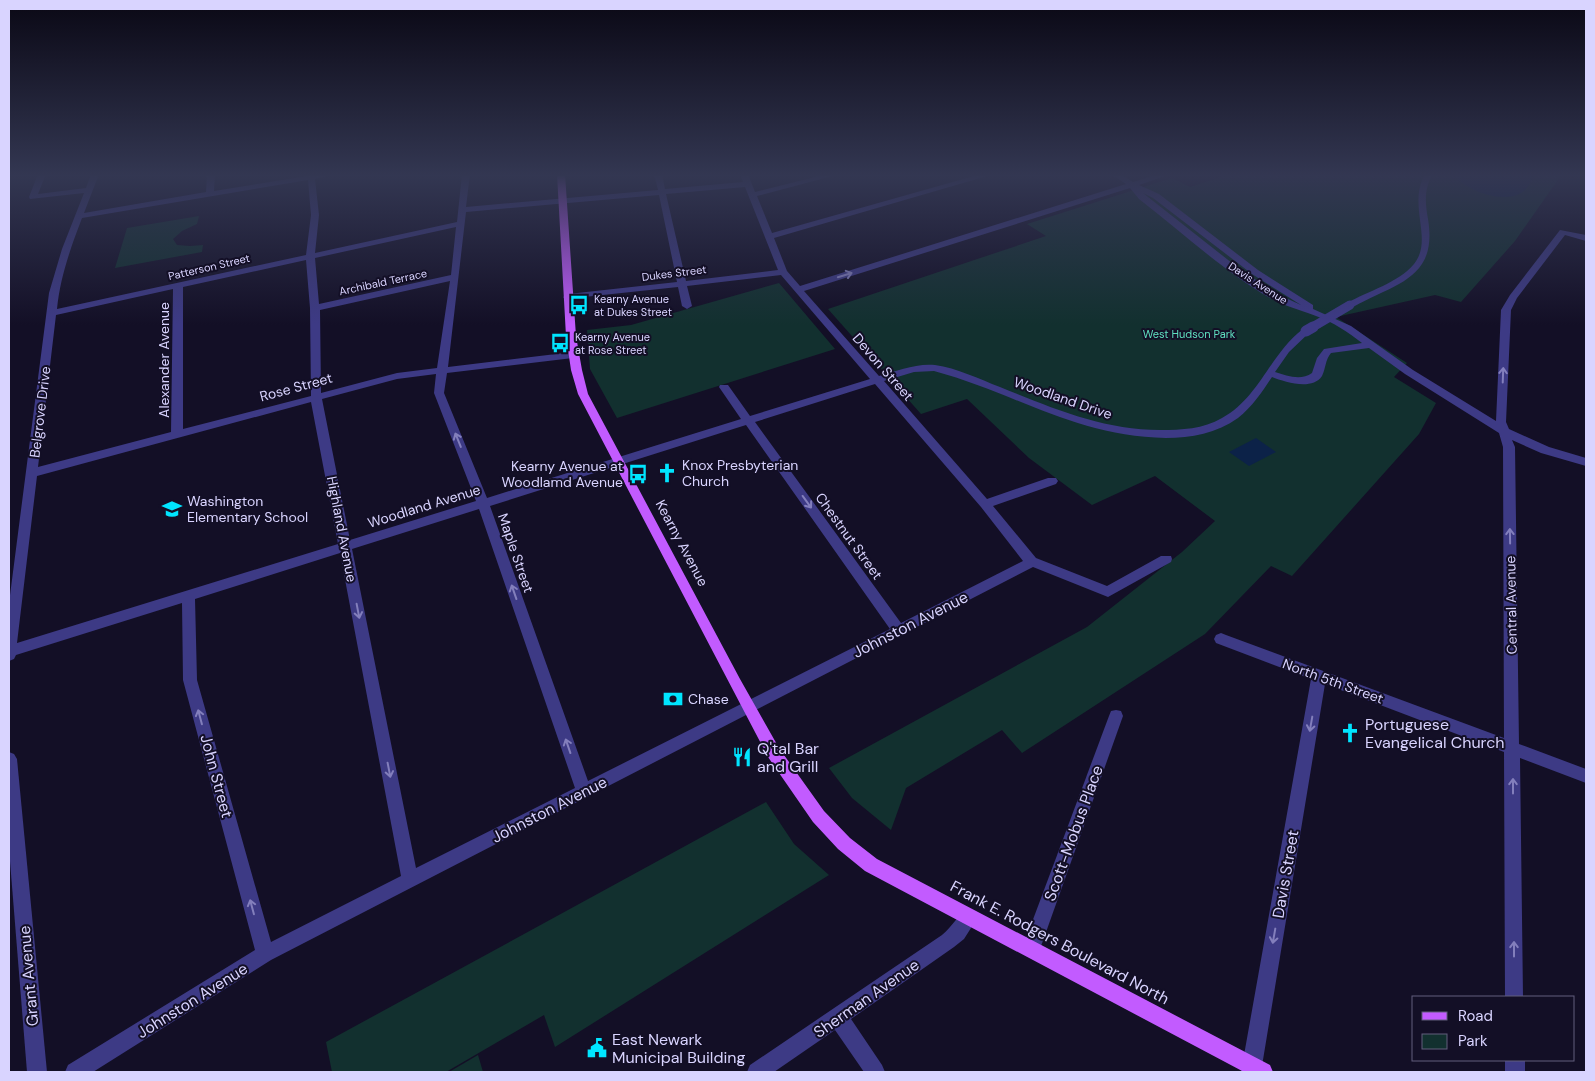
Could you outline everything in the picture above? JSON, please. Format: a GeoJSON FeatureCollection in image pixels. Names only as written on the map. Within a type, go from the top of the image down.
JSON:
{"type":"FeatureCollection","features":[{"type":"Feature","properties":{"kind":"main road","name":"Kearny Avenue"},"geometry":{"type":"LineString","coordinates":[[563,224],[574,367],[583,394],[749,707],[796,788],[821,818]]}},
{"type":"Feature","properties":{"kind":"main road","name":"Frank E. Rodgers Boulevard North"},"geometry":{"type":"LineString","coordinates":[[821,818],[843,841],[871,865],[1255,1070]]}},
{"type":"Feature","properties":{"kind":"street","name":"Belgrove Drive"},"geometry":{"type":"LineString","coordinates":[[9,653],[54,293],[66,249],[76,224]]}},
{"type":"Feature","properties":{"kind":"street","name":"Highland Avenue"},"geometry":{"type":"LineString","coordinates":[[314,224],[310,256],[316,308],[316,398],[410,880]]}},
{"type":"Feature","properties":{"kind":"street","name":"Patterson Street"},"geometry":{"type":"LineString","coordinates":[[51,313],[457,224]]}},
{"type":"Feature","properties":{"kind":"street","name":"Maple Street"},"geometry":{"type":"LineString","coordinates":[[459,224],[455,278],[439,393],[483,503],[584,792]]}},
{"type":"Feature","properties":{"kind":"street"},"geometry":{"type":"LineString","coordinates":[[669,224],[687,306]]}},
{"type":"Feature","properties":{"kind":"street","name":"Devon Street"},"geometry":{"type":"LineString","coordinates":[[763,224],[782,272],[985,504],[1031,561]]}},
{"type":"Feature","properties":{"kind":"street"},"geometry":{"type":"LineString","coordinates":[[768,237],[812,224]]}},
{"type":"Feature","properties":{"kind":"street"},"geometry":{"type":"LineString","coordinates":[[798,290],[1007,224]]}},
{"type":"Feature","properties":{"kind":"street","name":"Davis Avenue"},"geometry":{"type":"LineString","coordinates":[[1177,224],[1242,275],[1286,303],[1320,314],[1348,328],[1409,372],[1505,432],[1545,450],[1586,462]]}},
{"type":"Feature","properties":{"kind":"street","name":"Woodland Drive"},"geometry":{"type":"LineString","coordinates":[[875,379],[913,369],[942,370],[1064,417],[1111,431],[1153,435],[1194,432],[1220,424],[1242,410],[1289,344],[1306,331],[1406,275],[1422,260],[1426,250],[1425,224]]}},
{"type":"Feature","properties":{"kind":"street","name":"Central Avenue"},"geometry":{"type":"LineString","coordinates":[[1514,996],[1509,446],[1501,422],[1506,310],[1513,297],[1563,232],[1586,238]]}},
{"type":"Feature","properties":{"kind":"street","name":"Dukes Street"},"geometry":{"type":"LineString","coordinates":[[568,297],[782,272]]}},
{"type":"Feature","properties":{"kind":"street","name":"Archibald Terrace"},"geometry":{"type":"LineString","coordinates":[[316,308],[455,278]]}},
{"type":"Feature","properties":{"kind":"street","name":"Alexander Avenue"},"geometry":{"type":"LineString","coordinates":[[177,435],[178,286]]}},
{"type":"Feature","properties":{"kind":"street"},"geometry":{"type":"LineString","coordinates":[[1269,373],[1294,380],[1311,379],[1318,375],[1322,358],[1328,351],[1372,344]]}},
{"type":"Feature","properties":{"kind":"street","name":"Rose Street"},"geometry":{"type":"LineString","coordinates":[[32,473],[397,376],[573,354]]}},
{"type":"Feature","properties":{"kind":"street","name":"Woodland Avenue"},"geometry":{"type":"LineString","coordinates":[[9,653],[875,379]]}},
{"type":"Feature","properties":{"kind":"street","name":"Chestnut Street"},"geometry":{"type":"LineString","coordinates":[[724,387],[898,630]]}},
{"type":"Feature","properties":{"kind":"street","name":"Davis Avenue"},"geometry":{"type":"LineString","coordinates":[[1505,432],[1586,455]]}},
{"type":"Feature","properties":{"kind":"street"},"geometry":{"type":"LineString","coordinates":[[985,504],[1052,481]]}},
{"type":"Feature","properties":{"kind":"street"},"geometry":{"type":"LineString","coordinates":[[1031,561],[1108,592],[1166,559]]}},
{"type":"Feature","properties":{"kind":"street","name":"Johnston Avenue"},"geometry":{"type":"LineString","coordinates":[[75,1072],[265,954],[1027,565],[1031,561]]}},
{"type":"Feature","properties":{"kind":"street","name":"John Street"},"geometry":{"type":"LineString","coordinates":[[188,595],[190,680],[265,954]]}},
{"type":"Feature","properties":{"kind":"street","name":"North 5th Street"},"geometry":{"type":"LineString","coordinates":[[1221,639],[1586,776]]}},
{"type":"Feature","properties":{"kind":"street","name":"Davis Street"},"geometry":{"type":"LineString","coordinates":[[1255,1070],[1319,676]]}},
{"type":"Feature","properties":{"kind":"street","name":"Scott-Mobus Place"},"geometry":{"type":"LineString","coordinates":[[1030,949],[1116,716]]}},
{"type":"Feature","properties":{"kind":"street","name":"Grant Avenue"},"geometry":{"type":"LineString","coordinates":[[9,759],[37,1072]]}},
{"type":"Feature","properties":{"kind":"street","name":"Sherman Avenue"},"geometry":{"type":"LineString","coordinates":[[757,1072],[948,941],[958,933],[969,917]]}},
{"type":"Feature","properties":{"kind":"street"},"geometry":{"type":"LineString","coordinates":[[838,1018],[875,1072]]}},
{"type":"Feature","properties":{"kind":"green space"},"geometry":{"type":"Polygon","coordinates":[[[148,224],[196,224],[182,231],[173,239],[177,245],[203,245],[202,252],[115,268],[127,228],[148,224]]]}},
{"type":"Feature","properties":{"kind":"green space","name":"West Hudson Park"},"geometry":{"type":"Polygon","coordinates":[[[1028,224],[1527,224],[1515,241],[1461,302],[1435,295],[1336,317],[1407,363],[1394,377],[1436,403],[1419,434],[1292,576],[1271,566],[1205,634],[1022,753],[1002,730],[906,788],[891,830],[852,798],[829,768],[1087,627],[1182,552],[1215,521],[1155,476],[1092,505],[1029,458],[967,399],[921,414],[828,309],[1046,236],[1028,224]]]}},
{"type":"Feature","properties":{"kind":"green space"},"geometry":{"type":"Polygon","coordinates":[[[779,283],[835,349],[617,418],[590,369],[587,330],[631,325],[779,283]]]}},
{"type":"Feature","properties":{"kind":"green space"},"geometry":{"type":"Polygon","coordinates":[[[766,802],[794,844],[829,875],[555,1047],[544,1015],[446,1072],[332,1072],[326,1042],[766,802]]]}},
{"type":"Feature","properties":{"kind":"green space"},"geometry":{"type":"Polygon","coordinates":[[[478,1055],[483,1072],[449,1072],[478,1055]]]}},
{"type":"Feature","properties":{"kind":"water"},"geometry":{"type":"Polygon","coordinates":[[[1256,438],[1276,452],[1249,466],[1229,452],[1256,438]]]}},
{"type":"Feature","properties":{"kind":"place","name":"Kearny Avenue at Dukes Street"},"geometry":{"type":"Point","coordinates":[579,305]}},
{"type":"Feature","properties":{"kind":"place","name":"Kearny Avenue at Rose Street"},"geometry":{"type":"Point","coordinates":[560,343]}},
{"type":"Feature","properties":{"kind":"place","name":"Knox Presbyterian Church"},"geometry":{"type":"Point","coordinates":[667,473]}},
{"type":"Feature","properties":{"kind":"place","name":"Kearny Avenue at Woodlamd Avenue"},"geometry":{"type":"Point","coordinates":[638,474]}},
{"type":"Feature","properties":{"kind":"place","name":"Washington Elementary School"},"geometry":{"type":"Point","coordinates":[172,509]}},
{"type":"Feature","properties":{"kind":"place","name":"Chase"},"geometry":{"type":"Point","coordinates":[673,699]}},
{"type":"Feature","properties":{"kind":"place","name":"Portuguese Evangelical Church"},"geometry":{"type":"Point","coordinates":[1350,733]}},
{"type":"Feature","properties":{"kind":"place","name":"Q'tal Bar and Grill"},"geometry":{"type":"Point","coordinates":[742,757]}},
{"type":"Feature","properties":{"kind":"place","name":"East Newark Municipal Building"},"geometry":{"type":"Point","coordinates":[597,1048]}}]}
